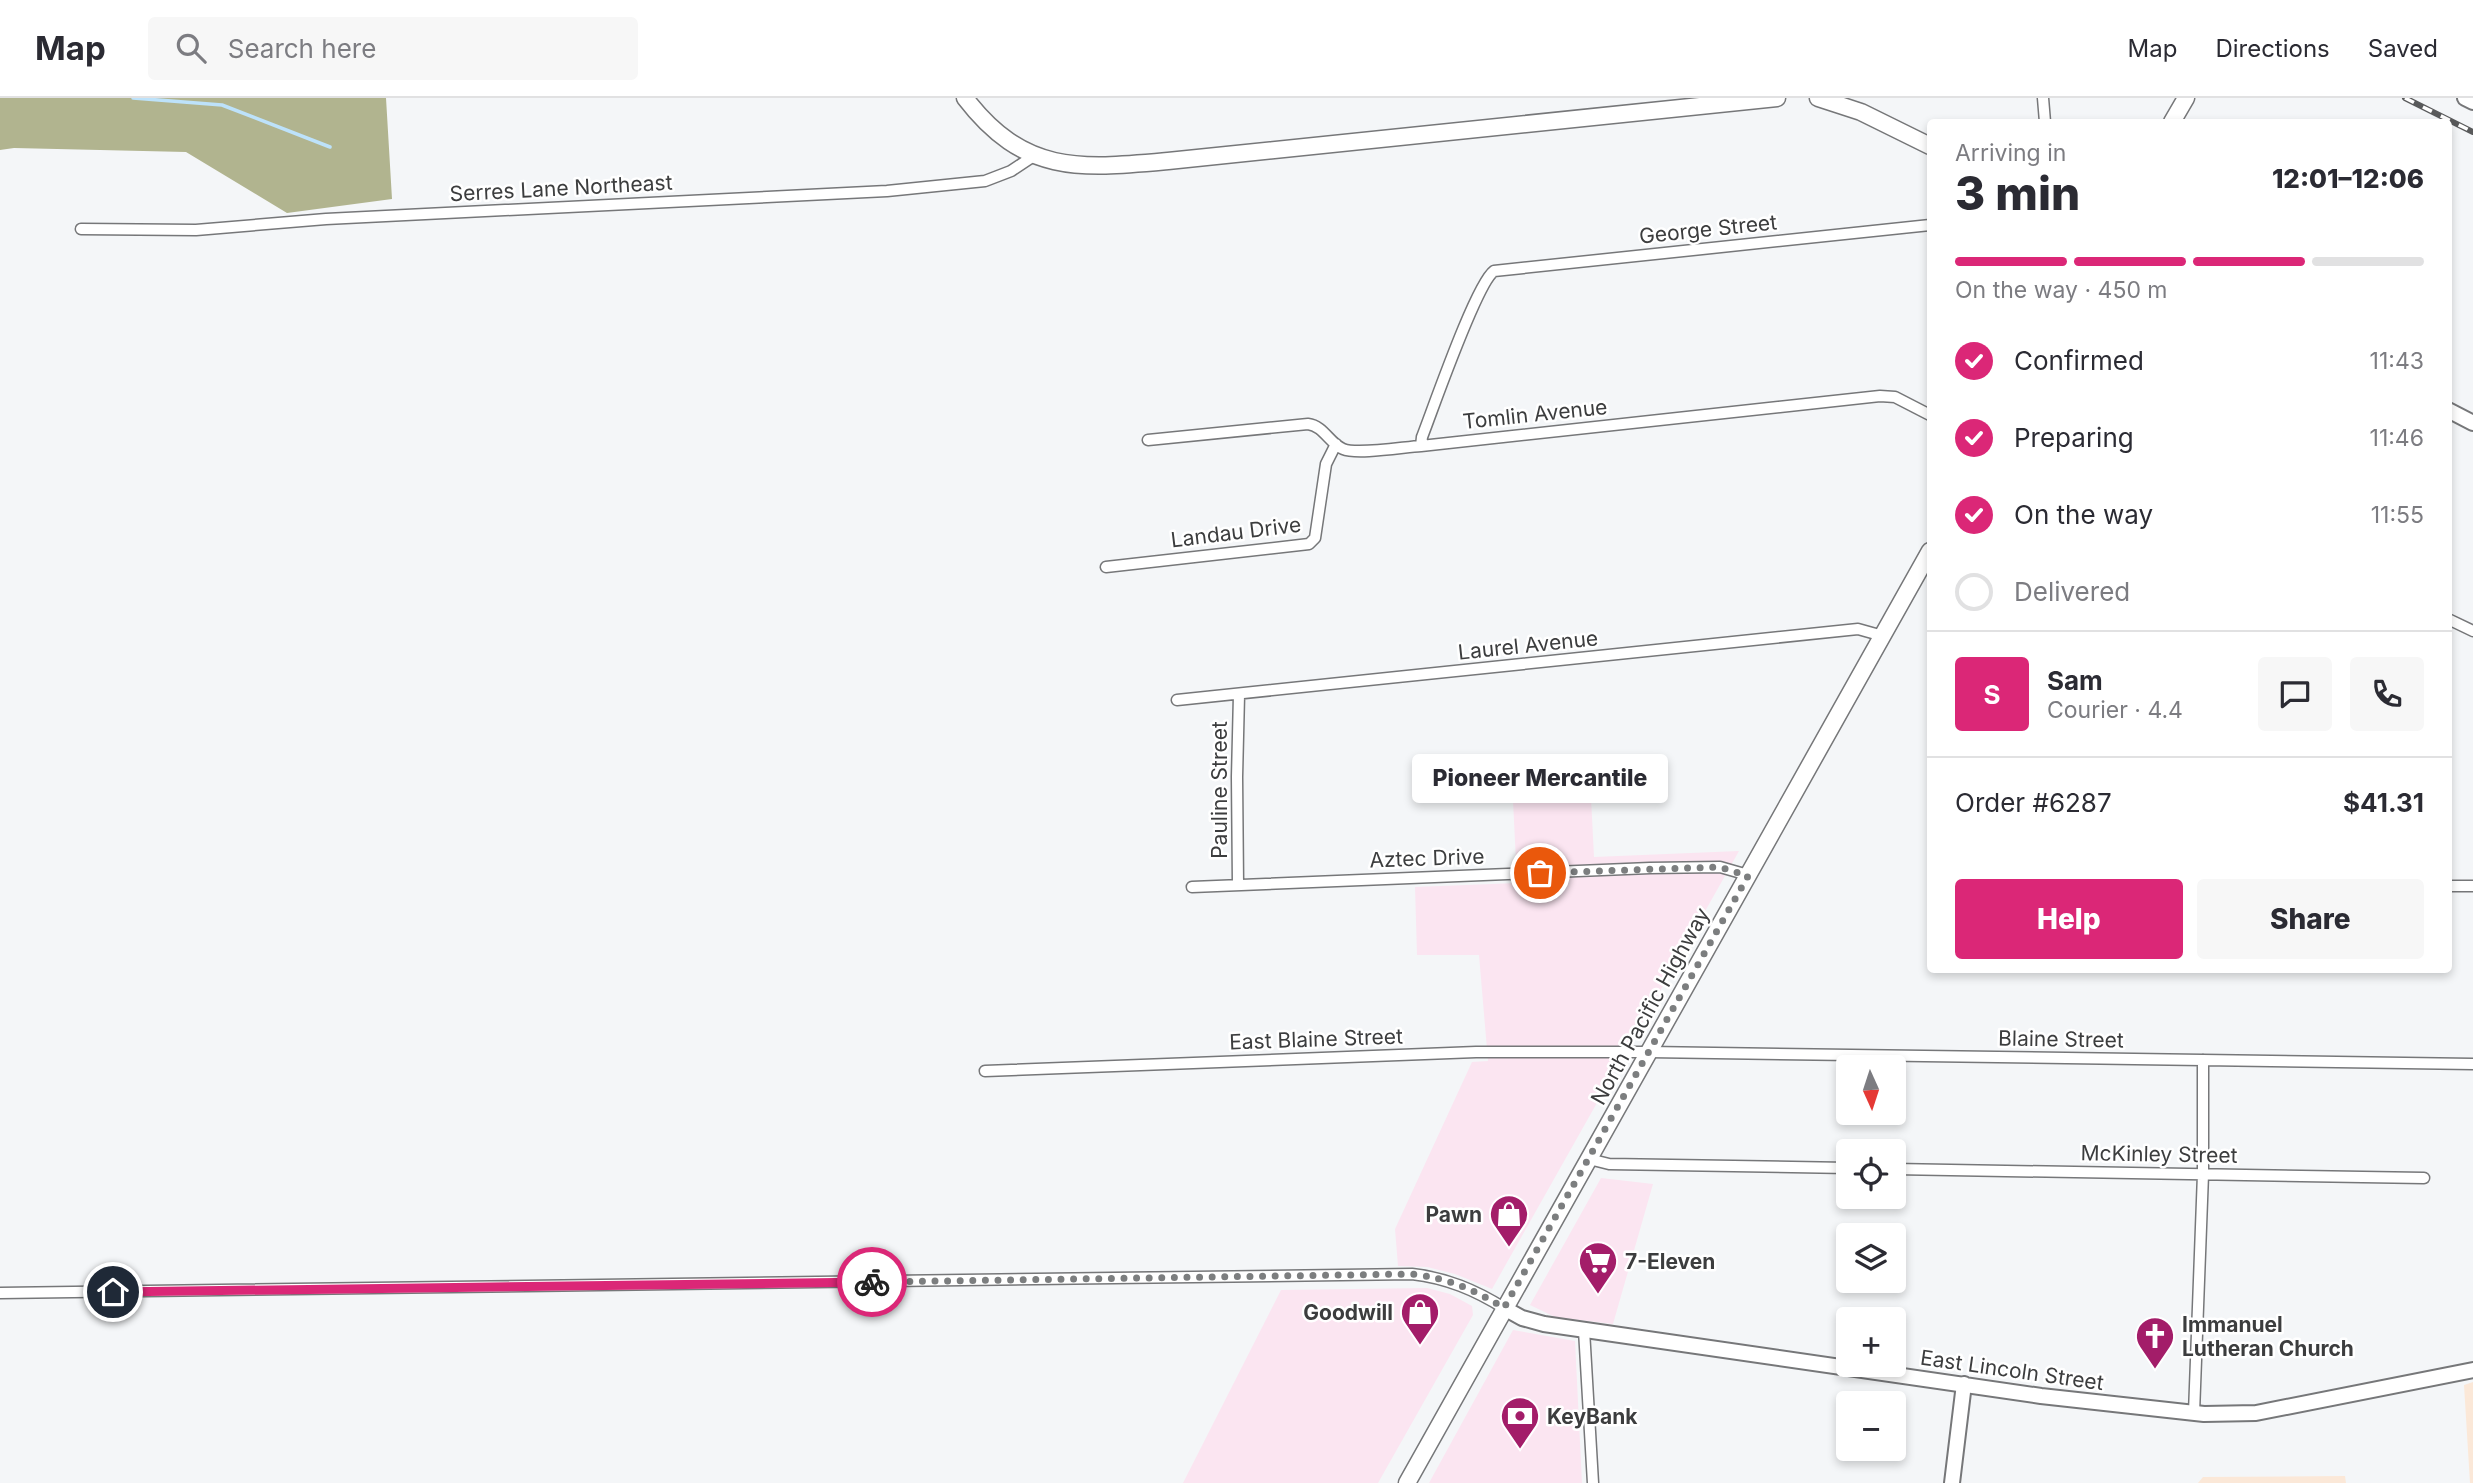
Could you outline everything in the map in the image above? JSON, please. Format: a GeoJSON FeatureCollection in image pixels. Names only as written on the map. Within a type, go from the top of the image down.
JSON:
{"type":"FeatureCollection","features":[{"type":"Feature","properties":{"kind":"main road"},"geometry":{"type":"LineString","coordinates":[[965,98],[980,117],[1003,138],[1035,155],[1060,163],[1089,166],[1256,152],[1777,98]]}},
{"type":"Feature","properties":{"kind":"main road"},"geometry":{"type":"LineString","coordinates":[[1824,98],[1861,112],[1927,145]]}},
{"type":"Feature","properties":{"kind":"main road"},"geometry":{"type":"LineString","coordinates":[[2174,119],[2186,98]]}},
{"type":"Feature","properties":{"kind":"main road","name":"North Pacific Highway"},"geometry":{"type":"LineString","coordinates":[[1407,1483],[1927,556]]}},
{"type":"Feature","properties":{"kind":"street"},"geometry":{"type":"LineString","coordinates":[[2043,98],[2045,119]]}},
{"type":"Feature","properties":{"kind":"street"},"geometry":{"type":"LineString","coordinates":[[2465,98],[2473,102]]}},
{"type":"Feature","properties":{"kind":"street","name":"Serres Lane Northeast"},"geometry":{"type":"LineString","coordinates":[[81,229],[196,230],[326,219],[887,191],[994,179],[1035,155]]}},
{"type":"Feature","properties":{"kind":"street","name":"George Street"},"geometry":{"type":"LineString","coordinates":[[1421,446],[1422,437],[1477,298],[1491,273],[1927,225]]}},
{"type":"Feature","properties":{"kind":"street","name":"Tomlin Avenue"},"geometry":{"type":"LineString","coordinates":[[1148,440],[1301,424],[1319,427],[1336,444],[1354,451],[1880,396],[1901,400],[1927,413]]}},
{"type":"Feature","properties":{"kind":"street"},"geometry":{"type":"LineString","coordinates":[[2452,412],[2473,423]]}},
{"type":"Feature","properties":{"kind":"street","name":"Landau Drive"},"geometry":{"type":"LineString","coordinates":[[1106,567],[1310,544],[1315,538],[1326,464],[1336,444]]}},
{"type":"Feature","properties":{"kind":"street"},"geometry":{"type":"LineString","coordinates":[[2452,621],[2473,631]]}},
{"type":"Feature","properties":{"kind":"street","name":"Laurel Avenue"},"geometry":{"type":"LineString","coordinates":[[1177,700],[1858,629],[1883,636]]}},
{"type":"Feature","properties":{"kind":"street","name":"Pauline Street"},"geometry":{"type":"LineString","coordinates":[[1238,885],[1239,695]]}},
{"type":"Feature","properties":{"kind":"street","name":"Aztec Drive"},"geometry":{"type":"LineString","coordinates":[[1192,887],[1650,868],[1720,867],[1748,876]]}},
{"type":"Feature","properties":{"kind":"street"},"geometry":{"type":"LineString","coordinates":[[2452,886],[2473,887]]}},
{"type":"Feature","properties":{"kind":"street","name":"East Blaine Street"},"geometry":{"type":"LineString","coordinates":[[985,1071],[1476,1052],[1649,1052]]}},
{"type":"Feature","properties":{"kind":"street","name":"Blaine Street"},"geometry":{"type":"LineString","coordinates":[[1649,1052],[2473,1064]]}},
{"type":"Feature","properties":{"kind":"street"},"geometry":{"type":"LineString","coordinates":[[2194,1413],[2203,1174],[2203,1060]]}},
{"type":"Feature","properties":{"kind":"street"},"geometry":{"type":"LineString","coordinates":[[1589,1159],[1609,1164],[1836,1168]]}},
{"type":"Feature","properties":{"kind":"street","name":"McKinley Street"},"geometry":{"type":"LineString","coordinates":[[1906,1169],[2424,1178]]}},
{"type":"Feature","properties":{"kind":"street"},"geometry":{"type":"LineString","coordinates":[[0,1293],[1412,1274],[1456,1283],[1504,1308]]}},
{"type":"Feature","properties":{"kind":"street","name":"East Lincoln Street"},"geometry":{"type":"LineString","coordinates":[[1504,1308],[1528,1320],[1584,1330],[2080,1401],[2194,1413],[2256,1413],[2473,1370]]}},
{"type":"Feature","properties":{"kind":"street"},"geometry":{"type":"LineString","coordinates":[[1584,1330],[1593,1483]]}},
{"type":"Feature","properties":{"kind":"street"},"geometry":{"type":"LineString","coordinates":[[1952,1483],[1964,1384]]}},
{"type":"Feature","properties":{"kind":"shaded area"},"geometry":{"type":"Polygon","coordinates":[[[1591,798],[1594,857],[1739,851],[1492,1289],[1455,1274],[1427,1267],[1398,1266],[1395,1229],[1472,1062],[1488,1061],[1479,955],[1417,955],[1415,887],[1517,883],[1513,800],[1591,798]]]}},
{"type":"Feature","properties":{"kind":"shaded area"},"geometry":{"type":"Polygon","coordinates":[[[1601,1178],[1653,1184],[1613,1324],[1555,1317],[1530,1305],[1601,1178]]]}},
{"type":"Feature","properties":{"kind":"shaded area"},"geometry":{"type":"Polygon","coordinates":[[[1427,1288],[1450,1294],[1472,1306],[1473,1315],[1378,1483],[1183,1483],[1281,1290],[1427,1288]]]}},
{"type":"Feature","properties":{"kind":"shaded area"},"geometry":{"type":"Polygon","coordinates":[[[1513,1330],[1575,1341],[1582,1483],[1429,1483],[1513,1330]]]}},
{"type":"Feature","properties":{"kind":"shaded area"},"geometry":{"type":"Polygon","coordinates":[[[2473,1382],[2473,1483],[2470,1483],[2464,1385],[2473,1382]]]}},
{"type":"Feature","properties":{"kind":"shaded area"},"geometry":{"type":"Polygon","coordinates":[[[2345,1476],[2346,1483],[2198,1483],[2203,1477],[2345,1476]]]}},
{"type":"Feature","properties":{"kind":"green space"},"geometry":{"type":"Polygon","coordinates":[[[0,98],[386,98],[392,199],[287,213],[186,152],[14,148],[0,150],[0,98]]]}},
{"type":"Feature","properties":{"kind":"waterway"},"geometry":{"type":"LineString","coordinates":[[133,98],[222,105],[330,147]]}},
{"type":"Feature","properties":{"kind":"railway"},"geometry":{"type":"LineString","coordinates":[[2405,98],[2447,119]]}},
{"type":"Feature","properties":{"kind":"railway"},"geometry":{"type":"LineString","coordinates":[[2452,122],[2473,132]]}},
{"type":"Feature","properties":{"kind":"way so far"},"geometry":{"type":"LineString","coordinates":[[872,1282],[1412,1274],[1456,1283],[1504,1308],[1748,876],[1720,867],[1540,873]]}},
{"type":"Feature","properties":{"kind":"place","name":"Pioneer Mercantile"},"geometry":{"type":"Point","coordinates":[1540,873]}},
{"type":"Feature","properties":{"kind":"place","name":"Pawn"},"geometry":{"type":"Point","coordinates":[1509,1248]}},
{"type":"Feature","properties":{"kind":"place","name":"7-Eleven"},"geometry":{"type":"Point","coordinates":[1598,1295]}},
{"type":"Feature","properties":{"kind":"place","name":"Goodwill"},"geometry":{"type":"Point","coordinates":[1420,1346]}},
{"type":"Feature","properties":{"kind":"place","name":"Immanuel Lutheran Church"},"geometry":{"type":"Point","coordinates":[2155,1370]}},
{"type":"Feature","properties":{"kind":"place","name":"KeyBank"},"geometry":{"type":"Point","coordinates":[1520,1450]}},
{"type":"Feature","properties":{"kind":"route"},"geometry":{"type":"LineString","coordinates":[[113,1292],[872,1282]]}}]}
